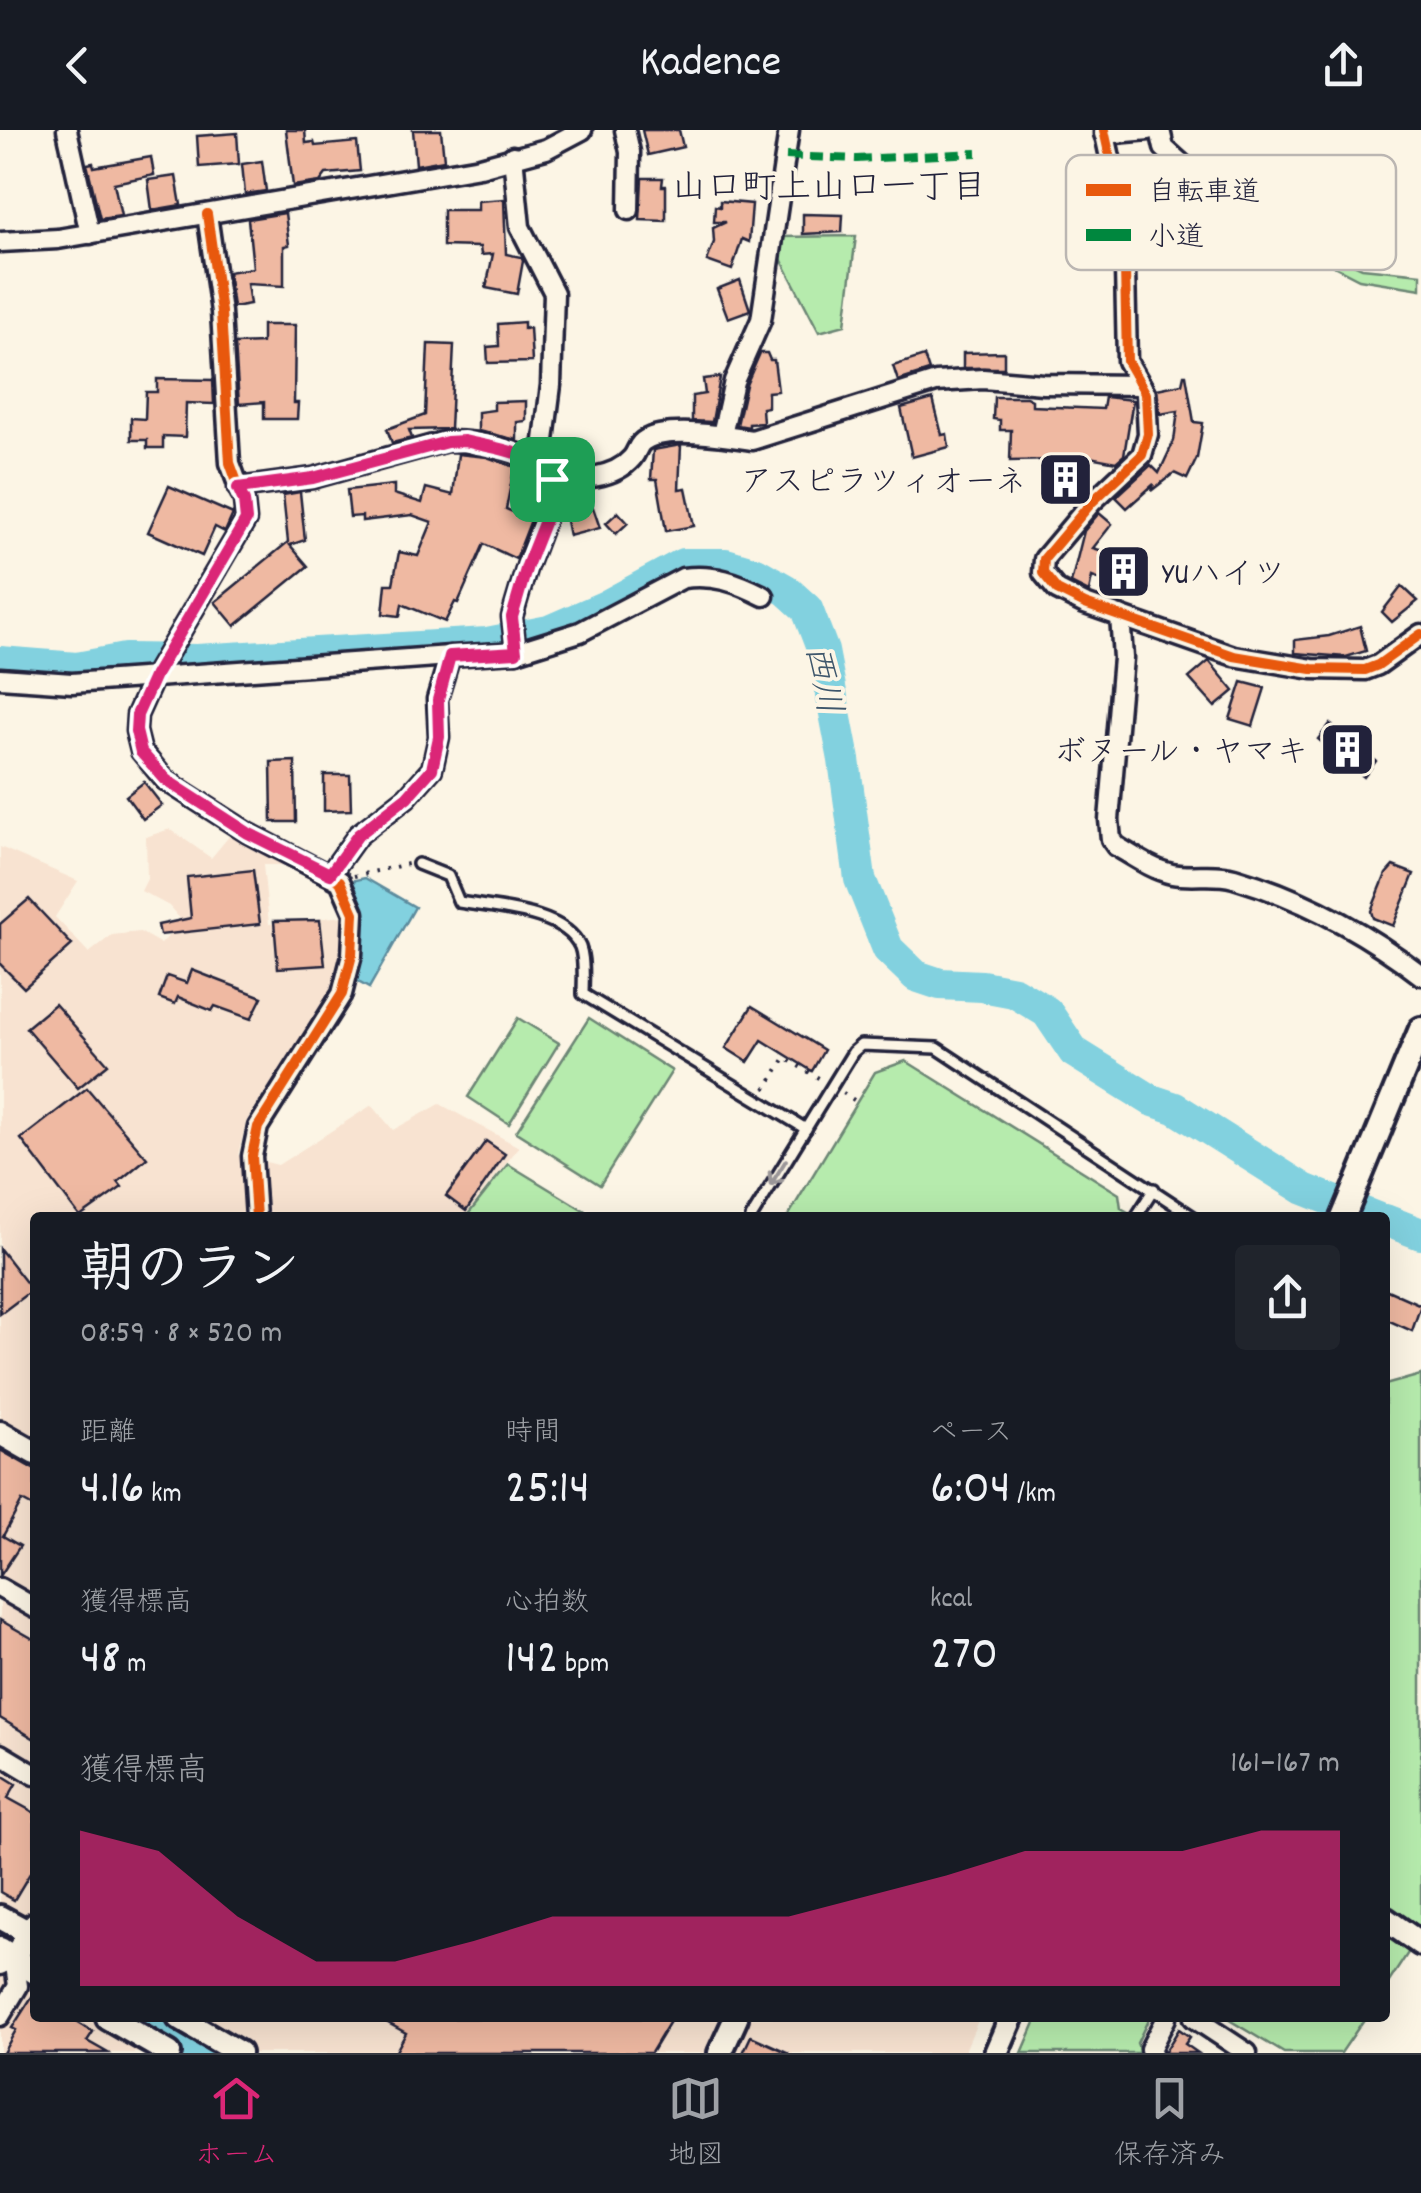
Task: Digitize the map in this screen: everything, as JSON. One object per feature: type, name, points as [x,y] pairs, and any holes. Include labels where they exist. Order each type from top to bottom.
[{"type":"street","points":[[67,130],[90,234]]},
{"type":"street","points":[[0,242],[90,234],[480,167],[546,149],[582,130]]},
{"type":"street","points":[[625,130],[630,152],[629,210]]},
{"type":"street","points":[[722,435],[734,381],[760,320],[789,130]]},
{"type":"street","points":[[1104,132],[1149,130]]},
{"type":"street","points":[[1160,130],[1164,148],[1172,155]]},
{"type":"street","points":[[514,156],[520,227],[554,294],[546,518],[512,617],[516,652]]},
{"type":"street","points":[[207,214],[220,312],[230,463],[244,501],[246,520],[156,672],[137,715],[136,731],[141,752],[166,780],[248,833],[339,876],[354,914],[352,955],[342,994],[258,1126],[252,1156],[256,1212]]},
{"type":"street","points":[[1125,270],[1127,361],[1146,394],[1148,424],[1142,455],[1092,502],[1044,559],[1048,582],[1085,604],[1234,656],[1312,669],[1365,670],[1421,634]]},
{"type":"street","points":[[238,488],[313,478],[447,442],[464,441],[526,456],[546,472],[594,478],[631,460],[640,442],[658,434],[722,435],[752,440],[936,382],[983,378],[1043,384],[1141,384]]},
{"type":"street","points":[[0,678],[72,682],[156,672],[516,652],[580,632],[683,578],[729,578],[764,596]]},
{"type":"street","points":[[1120,616],[1124,635],[1109,820],[1116,846],[1174,874],[1233,877],[1336,919],[1376,940],[1421,975]]},
{"type":"street","points":[[339,876],[358,835],[407,797],[432,769],[439,737],[438,700],[450,656]]},
{"type":"street","points":[[1345,1212],[1421,1029]]},
{"type":"street","points":[[0,1433],[30,1451]]},
{"type":"street","points":[[0,1588],[30,1605]]},
{"type":"street","points":[[0,1754],[30,1772]]},
{"type":"street","points":[[0,1917],[30,1930]]},
{"type":"street","points":[[1390,1922],[1421,1944]]},
{"type":"street","points":[[5,1957],[30,1934]]},
{"type":"street","points":[[5,1957],[30,1970]]},
{"type":"street","points":[[0,2016],[18,1986],[5,1957]]},
{"type":"street","points":[[115,2022],[168,2053]]},
{"type":"street","points":[[186,2022],[239,2053]]},
{"type":"street","points":[[720,2053],[734,2022]]},
{"type":"street","points":[[996,2053],[1009,2022]]},
{"type":"street","points":[[1152,2053],[1150,2048],[1164,2022]]},
{"type":"street","points":[[1200,2022],[1247,2053]]},
{"type":"lane","points":[[418,864],[448,876],[459,902],[548,918],[568,932],[581,948],[583,994],[806,1129]]},
{"type":"lane","points":[[755,1212],[861,1045],[929,1045],[1187,1212]]},
{"type":"lane","points":[[1139,1212],[1154,1189]]},
{"type":"path","points":[[339,876],[396,864]]},
{"type":"path","points":[[757,1101],[784,1058],[857,1102]]},
{"type":"shaded area","points":[[170,829],[211,858],[231,834],[288,865],[263,865],[269,924],[343,916],[345,950],[328,995],[246,1122],[238,1155],[278,1165],[372,1105],[393,1130],[440,1104],[519,1147],[468,1212],[30,1212],[30,2022],[977,2022],[964,2053],[0,2053],[0,847],[78,881],[55,917],[89,953],[112,935],[140,932],[161,944],[182,921],[169,906],[141,891],[147,879],[146,837]]},
{"type":"green space","points":[[856,236],[845,325],[819,332],[777,251],[779,237]]},
{"type":"green space","points":[[1342,270],[1421,274],[1421,289],[1359,279]]},
{"type":"green space","points":[[518,1018],[559,1043],[509,1124],[468,1097]]},
{"type":"green space","points":[[589,1018],[672,1071],[600,1185],[516,1132]]},
{"type":"green space","points":[[906,1061],[1119,1194],[1121,1208],[1128,1212],[791,1212],[875,1072]]},
{"type":"green space","points":[[508,1164],[587,1212],[470,1212]]},
{"type":"green space","points":[[1421,1375],[1421,1933],[1390,1980],[1390,1384]]},
{"type":"green space","points":[[1035,2022],[1147,2022],[1137,2043],[1141,2053],[1022,2053]]},
{"type":"green space","points":[[1233,2022],[1362,2022],[1341,2053],[1284,2053]]},
{"type":"water","points":[[365,878],[415,907],[369,988],[353,979],[362,925],[351,881]]},
{"type":"building","points":[[286,130],[305,130],[306,143],[314,142],[315,146],[357,142],[360,171],[326,174],[320,182],[293,186]]},
{"type":"building","points":[[413,130],[441,130],[444,160],[416,165]]},
{"type":"building","points":[[642,130],[679,130],[683,147],[648,155]]},
{"type":"building","points":[[237,133],[239,164],[199,167],[197,136]]},
{"type":"building","points":[[151,157],[154,175],[114,183],[121,216],[100,219],[87,164],[93,163],[94,167]]},
{"type":"building","points":[[262,161],[266,191],[245,194],[242,164]]},
{"type":"building","points":[[176,176],[181,205],[152,210],[148,180]]},
{"type":"building","points":[[642,178],[663,178],[666,221],[640,220]]},
{"type":"building","points":[[504,199],[506,254],[523,261],[517,294],[486,288],[493,254],[481,255],[480,247],[443,246],[443,210],[478,210],[478,201]]},
{"type":"building","points":[[720,201],[752,204],[749,242],[742,239],[732,270],[707,261],[714,242],[713,228],[726,222],[714,222],[715,206],[720,207]]},
{"type":"building","points":[[285,213],[289,245],[284,246],[284,286],[247,284],[250,304],[233,307],[228,272],[253,268],[248,219]]},
{"type":"building","points":[[803,214],[843,215],[842,232],[803,234]]},
{"type":"building","points":[[740,280],[750,310],[728,318],[717,289]]},
{"type":"building","points":[[524,322],[524,329],[530,328],[532,362],[488,363],[487,347],[499,346],[498,324]]},
{"type":"building","points":[[262,325],[295,325],[297,419],[264,419],[264,402],[239,404],[235,344],[262,343]]},
{"type":"building","points":[[428,344],[454,345],[450,429],[409,430],[412,438],[392,443],[387,429],[425,415]]},
{"type":"building","points":[[1004,352],[1004,368],[963,368],[963,353]]},
{"type":"building","points":[[760,353],[767,353],[774,360],[778,391],[768,392],[768,407],[762,408],[763,423],[737,425],[746,385]]},
{"type":"building","points":[[924,356],[929,371],[898,381],[893,366]]},
{"type":"building","points":[[1184,375],[1194,422],[1203,423],[1197,458],[1187,479],[1174,473],[1151,491],[1154,484],[1127,508],[1116,497],[1151,465],[1159,473],[1174,441],[1178,411],[1160,414],[1157,389],[1182,384]]},
{"type":"building","points":[[720,377],[712,422],[692,421],[692,396],[705,394],[703,379]]},
{"type":"building","points":[[157,379],[213,380],[214,404],[186,403],[185,437],[163,436],[163,448],[147,448],[147,440],[131,440],[131,418],[145,419],[146,392],[157,392]]},
{"type":"building","points":[[994,397],[1026,397],[1032,400],[1032,406],[1103,409],[1105,397],[1133,400],[1124,455],[1116,462],[1079,455],[1078,498],[1053,497],[1055,460],[1010,461],[1011,430],[1000,430],[1000,420],[993,419]]},
{"type":"building","points":[[933,399],[949,447],[912,457],[901,408]]},
{"type":"building","points":[[526,401],[526,421],[517,422],[517,440],[478,431],[478,412],[494,410],[494,402]]},
{"type":"building","points":[[681,445],[679,489],[686,488],[694,526],[666,531],[657,479],[651,479],[653,450]]},
{"type":"building","points":[[458,454],[487,457],[518,468],[517,475],[513,474],[506,509],[531,520],[516,559],[484,544],[458,603],[455,602],[445,622],[402,604],[400,616],[383,614],[386,584],[393,584],[399,552],[418,556],[432,522],[412,515],[362,521],[362,516],[350,517],[347,490],[394,485],[394,494],[422,503],[426,488],[453,495]]},
{"type":"building","points":[[169,486],[233,514],[225,532],[215,527],[202,556],[148,532]]},
{"type":"building","points":[[587,490],[600,528],[569,536],[561,495]]},
{"type":"building","points":[[300,492],[305,540],[290,545],[308,566],[235,626],[215,602],[288,542],[283,495]]},
{"type":"building","points":[[618,512],[628,523],[616,534],[606,523]]},
{"type":"building","points":[[1099,513],[1112,524],[1093,548],[1146,564],[1136,593],[1092,577],[1089,592],[1071,583],[1084,531]]},
{"type":"building","points":[[1402,586],[1418,601],[1392,622],[1382,612]]},
{"type":"building","points":[[1360,626],[1366,651],[1346,657],[1295,653],[1295,640],[1329,636]]},
{"type":"building","points":[[1209,661],[1234,691],[1215,707],[1189,678]]},
{"type":"building","points":[[1242,682],[1265,688],[1253,726],[1230,719]]},
{"type":"building","name":"ボヌール・ヤマキ","points":[[1330,724],[1376,761],[1364,777],[1318,739]]},
{"type":"building","points":[[295,761],[296,822],[272,822],[271,762]]},
{"type":"building","points":[[324,775],[350,775],[351,810],[324,811]]},
{"type":"building","points":[[144,782],[162,805],[143,819],[126,796]]},
{"type":"building","points":[[1393,866],[1414,874],[1393,926],[1373,918],[1371,911]]},
{"type":"building","points":[[253,870],[260,924],[160,935],[158,925],[191,918],[187,877]]},
{"type":"building","points":[[29,899],[72,945],[24,988],[0,964],[0,924]]},
{"type":"building","points":[[320,920],[325,965],[278,968],[274,921]]},
{"type":"building","points":[[192,970],[262,997],[251,1019],[215,1006],[212,1011],[178,997],[175,1004],[159,998],[167,976],[187,983]]},
{"type":"building","points":[[55,1004],[108,1064],[78,1088],[26,1028]]},
{"type":"building","points":[[752,1006],[824,1050],[812,1071],[762,1040],[748,1062],[726,1048]]},
{"type":"building","points":[[87,1088],[147,1158],[118,1182],[122,1187],[87,1212],[76,1212],[21,1139]]},
{"type":"building","points":[[486,1141],[505,1154],[466,1211],[446,1196]]},
{"type":"building","points":[[0,1249],[30,1292],[0,1314]]},
{"type":"building","points":[[1390,1291],[1421,1305],[1412,1331],[1390,1321]]},
{"type":"building","points":[[0,1450],[30,1467],[30,1505],[22,1501],[3,1536],[20,1546],[0,1576]]},
{"type":"building","points":[[0,1620],[30,1637],[30,1736],[0,1718]]},
{"type":"building","points":[[0,1774],[16,1784],[8,1798],[30,1810],[30,1873],[14,1900],[0,1892]]},
{"type":"building","points":[[30,2000],[30,2022],[77,2022],[93,2032],[87,2041],[108,2053],[3,2053],[16,2030],[12,2028]]},
{"type":"building","points":[[386,2022],[670,2022],[651,2053],[395,2053],[406,2033]]},
{"type":"building","points":[[1179,2029],[1190,2037],[1185,2044],[1198,2053],[1164,2053]]},
{"type":"building","points":[[751,2036],[789,2053],[743,2053]]},
{"type":"waterway","name":"西川","points":[[0,662],[77,668],[125,659],[197,660],[487,643],[549,631],[604,607],[683,564],[726,564],[756,573],[786,590],[807,609],[823,651],[844,760],[860,879],[888,949],[916,976],[940,984],[1014,992],[1047,1012],[1074,1052],[1151,1100],[1175,1108],[1304,1189],[1362,1212]]},
{"type":"waterway","name":"西川","points":[[1390,1222],[1421,1234]]},
{"type":"waterway","points":[[153,2022],[206,2053]]},
{"type":"marked path","points":[[786,156],[857,159],[977,153]]},
{"type":"cycle path","points":[[1104,130],[1109,155]]},
{"type":"cycle path","points":[[207,214],[221,312],[230,463],[244,501],[246,520],[155,675],[137,715],[136,731],[141,751],[165,780],[248,833],[340,881],[354,913],[352,955],[342,994],[258,1127],[252,1156],[256,1212]]},
{"type":"cycle path","points":[[1125,270],[1127,361],[1146,394],[1148,434],[1142,455],[1092,502],[1044,559],[1043,573],[1057,590],[1085,604],[1234,656],[1312,669],[1365,670],[1421,634]]},
{"type":"place","name":"アスピラツィオーネ","points":[[1066,480]]},
{"type":"place","name":"YUハイツ","points":[[1123,572]]},
{"type":"place","name":"ボヌール・ヤマキ","points":[[1347,750]]},
{"type":"district","name":"山口町上山口一丁目","points":[[829,185]]},
{"type":"route","points":[[464,441],[526,456],[541,464],[552,479],[546,518],[512,617],[516,652],[450,656],[438,700],[439,737],[432,769],[407,797],[358,835],[330,874],[248,833],[166,780],[141,752],[137,715],[155,675],[246,520],[238,488],[313,478],[447,442],[464,441]]}]
